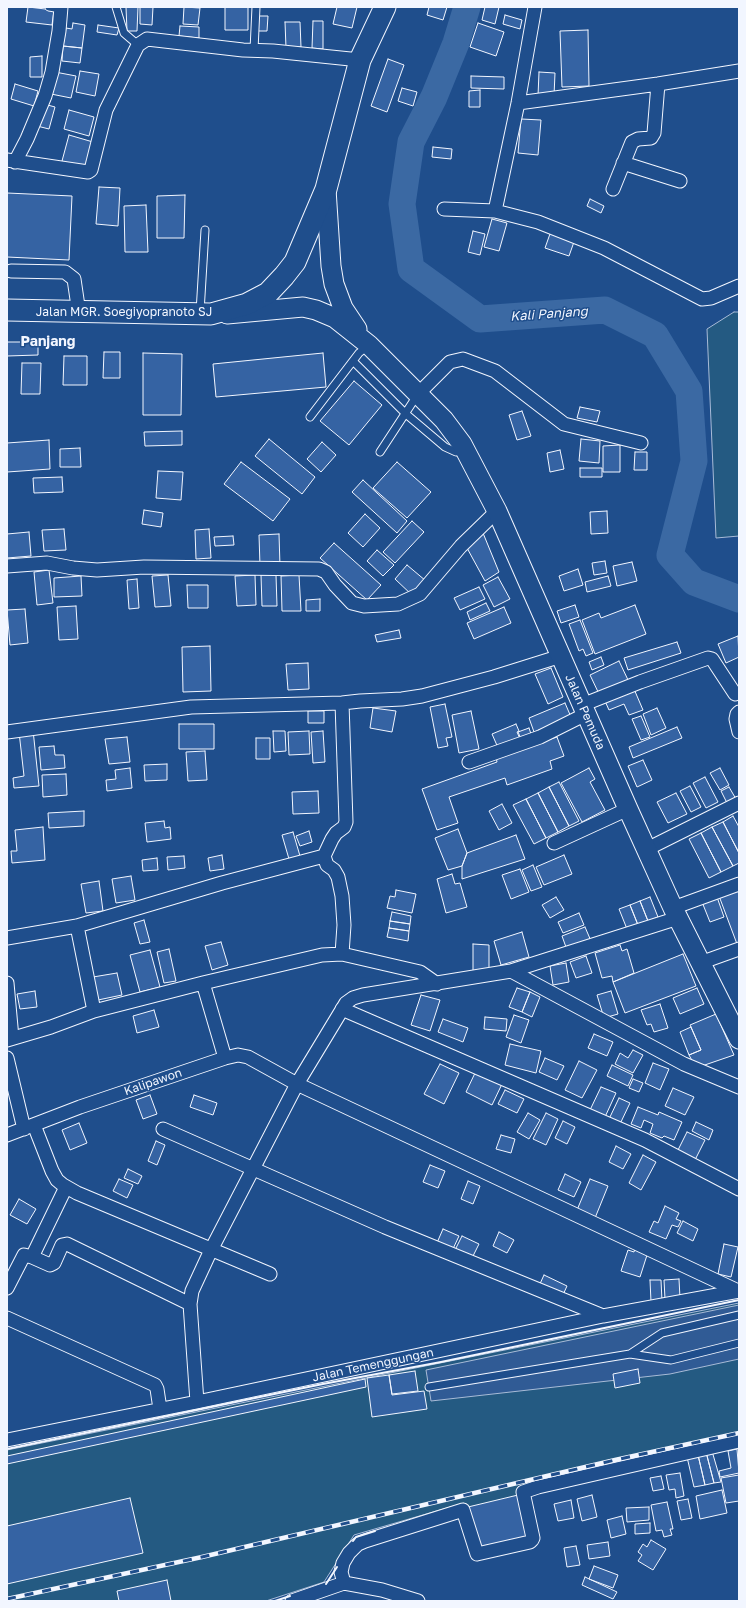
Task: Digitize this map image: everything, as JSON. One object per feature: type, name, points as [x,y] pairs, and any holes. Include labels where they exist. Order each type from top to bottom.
[{"type":"main road","name":"Jalan MGR. Soegiyopranoto SJ","points":[[7,310],[79,313],[206,314],[247,304],[268,293],[284,276],[294,262],[326,189],[360,60],[385,7]]},
{"type":"main road","points":[[326,189],[331,266],[334,284],[343,308],[368,344]]},
{"type":"main road","points":[[206,314],[242,314],[303,308],[316,310],[335,318],[368,344]]},
{"type":"main road","name":"Jalan Pemuda","points":[[368,344],[444,420],[462,444],[497,511],[628,809],[676,913],[739,1039]]},
{"type":"street","points":[[495,212],[518,103],[535,7]]},
{"type":"street","points":[[57,8],[52,72],[45,96],[30,134],[11,161],[88,172],[92,170],[106,110],[138,45],[147,39],[360,60]]},
{"type":"street","points":[[518,103],[658,84],[739,71]]},
{"type":"street","points":[[613,189],[632,142],[638,139],[650,138],[654,133],[658,84]]},
{"type":"street","points":[[624,163],[680,180]]},
{"type":"street","points":[[444,210],[495,212],[538,222],[604,248],[702,299],[711,298],[739,286]]},
{"type":"street","points":[[11,271],[66,272],[74,279],[79,313]]},
{"type":"street","points":[[418,394],[450,362],[463,359],[495,371],[564,424],[641,443]]},
{"type":"street","points":[[7,566],[47,563],[73,568],[97,570],[144,567],[319,569],[326,572],[335,585],[352,603],[364,606],[398,604],[420,594],[461,546],[497,511]]},
{"type":"street","points":[[7,732],[191,707],[342,703],[402,699],[422,696],[494,677],[561,656]]},
{"type":"street","points":[[469,762],[540,737],[584,710],[640,682],[708,658],[712,659],[738,696]]},
{"type":"street","points":[[342,703],[346,822],[344,827],[336,833],[332,839],[324,856],[327,865],[334,870],[338,877],[342,896],[344,925],[342,954]]},
{"type":"street","points":[[739,712],[736,719],[739,732]]},
{"type":"street","points":[[647,849],[739,804]]},
{"type":"street","points":[[554,843],[628,809]]},
{"type":"street","points":[[7,938],[77,926],[222,883],[324,856]]},
{"type":"street","points":[[197,1402],[190,1304],[192,1291],[211,1250],[297,1084],[346,1003],[353,998],[363,995],[512,971],[676,913],[739,884]]},
{"type":"street","points":[[77,926],[94,1011]]},
{"type":"street","points":[[700,963],[739,949]]},
{"type":"street","points":[[7,983],[10,1039],[94,1011],[203,982],[322,955],[342,954],[420,972],[437,984]]},
{"type":"street","points":[[512,971],[684,1064],[739,1087]]},
{"type":"street","points":[[203,982],[224,1058]]},
{"type":"street","points":[[342,1009],[645,1140],[739,1189]]},
{"type":"street","name":"Kalipawon","points":[[7,1135],[224,1058],[238,1055],[248,1057],[297,1084],[739,1291]]},
{"type":"street","points":[[7,1058],[29,1127],[57,1180],[66,1187],[270,1274]]},
{"type":"street","points":[[163,1129],[385,1227],[603,1316]]},
{"type":"street","points":[[32,1257],[66,1187]]},
{"type":"street","points":[[7,1288],[24,1255],[50,1265],[54,1264],[62,1245],[67,1244],[190,1304]]},
{"type":"street","name":"Jalan Temenggungan","points":[[7,1440],[197,1402],[603,1316],[739,1291]]},
{"type":"street","points":[[7,1318],[155,1385],[160,1409]]},
{"type":"street","points":[[344,1583],[342,1572],[343,1563],[349,1553],[358,1544],[364,1541],[463,1510],[477,1554],[530,1542],[532,1538],[523,1492],[538,1487],[739,1441]]},
{"type":"street","points":[[292,1601],[344,1583],[382,1590],[418,1601]]},
{"type":"lane","points":[[116,7],[124,33],[138,45]]},
{"type":"lane","points":[[254,50],[256,7]]},
{"type":"lane","points":[[205,230],[206,314]]},
{"type":"lane","points":[[310,417],[359,353],[368,344]]},
{"type":"lane","points":[[353,361],[406,414],[445,448],[456,452],[462,444]]},
{"type":"lane","points":[[380,452],[418,394]]},
{"type":"lane","points":[[630,1354],[662,1333],[739,1316]]},
{"type":"lane","points":[[429,1387],[630,1354],[671,1360],[739,1343]]},
{"type":"shaded area","points":[[734,312],[739,312],[739,536],[716,538],[707,329]]},
{"type":"shaded area","points":[[739,1303],[739,1436],[518,1487],[530,1538],[478,1551],[464,1503],[354,1535],[324,1582],[266,1601],[7,1601],[7,1450]]},
{"type":"shaded area","points":[[739,1305],[739,1359],[670,1374],[431,1401],[426,1370]]},
{"type":"building","points":[[28,7],[54,10],[52,25],[26,22]]},
{"type":"building","points":[[126,7],[138,7],[137,31],[127,31]]},
{"type":"building","points":[[140,7],[153,7],[152,25],[140,24]]},
{"type":"building","points":[[184,7],[200,8],[198,25],[183,24]]},
{"type":"building","points":[[225,7],[248,7],[248,30],[225,30]]},
{"type":"building","points":[[337,7],[357,7],[352,28],[333,24]]},
{"type":"building","points":[[429,7],[447,7],[443,20],[427,15]]},
{"type":"building","points":[[485,7],[499,7],[495,24],[482,20]]},
{"type":"building","points":[[505,15],[522,20],[520,29],[503,24]]},
{"type":"building","points":[[257,16],[268,16],[267,31],[257,31]]},
{"type":"building","points":[[313,21],[323,21],[323,49],[312,48]]},
{"type":"building","points":[[285,22],[300,22],[301,47],[286,48]]},
{"type":"building","points":[[73,23],[85,25],[82,48],[63,46],[66,28],[72,29]]},
{"type":"building","points":[[478,23],[504,32],[496,56],[470,47]]},
{"type":"building","points":[[98,25],[119,28],[117,35],[97,32]]},
{"type":"building","points":[[180,26],[199,27],[199,38],[179,36]]},
{"type":"building","points":[[588,30],[589,86],[562,87],[560,31]]},
{"type":"building","points":[[63,46],[82,48],[80,63],[62,61]]},
{"type":"building","points":[[42,56],[42,77],[30,77],[30,57]]},
{"type":"building","points":[[388,59],[404,65],[387,112],[371,106]]},
{"type":"building","points":[[80,71],[99,74],[95,96],[76,92]]},
{"type":"building","points":[[55,72],[76,76],[71,98],[51,94]]},
{"type":"building","points":[[539,72],[555,73],[554,96],[538,96]]},
{"type":"building","points":[[471,76],[504,77],[504,89],[471,88]]},
{"type":"building","points":[[15,84],[38,91],[34,106],[11,99]]},
{"type":"building","points":[[402,88],[417,92],[413,106],[398,101]]},
{"type":"building","points":[[480,90],[480,107],[469,107],[469,91]]},
{"type":"building","points":[[44,104],[55,107],[49,129],[37,126]]},
{"type":"building","points":[[69,110],[94,117],[89,136],[64,129]]},
{"type":"building","points":[[521,119],[541,120],[538,155],[518,153]]},
{"type":"building","points":[[69,135],[93,142],[85,168],[62,161]]},
{"type":"building","points":[[433,147],[452,149],[451,159],[432,157]]},
{"type":"building","points":[[99,187],[120,188],[118,226],[96,224]]},
{"type":"building","points":[[7,193],[72,196],[69,260],[7,257]]},
{"type":"building","points":[[185,195],[184,238],[157,238],[157,196]]},
{"type":"building","points":[[590,199],[604,206],[601,213],[587,206]]},
{"type":"building","points":[[146,205],[148,252],[125,252],[124,206]]},
{"type":"building","points":[[492,219],[507,223],[499,251],[484,247]]},
{"type":"building","points":[[473,231],[485,234],[480,255],[468,252]]},
{"type":"building","points":[[551,231],[575,239],[569,256],[545,248]]},
{"type":"building","points":[[7,342],[38,342],[38,355],[7,356]]},
{"type":"building","points":[[104,352],[120,352],[120,378],[103,378]]},
{"type":"building","points":[[143,353],[182,354],[181,415],[143,415]]},
{"type":"building","points":[[323,353],[326,387],[216,397],[213,364]]},
{"type":"building","points":[[64,356],[87,356],[87,385],[63,385]]},
{"type":"building","points":[[22,363],[41,363],[40,394],[21,394]]},
{"type":"building","points":[[354,381],[382,405],[349,445],[320,421]]},
{"type":"building","points":[[580,407],[600,411],[597,422],[577,418]]},
{"type":"building","points":[[522,411],[531,436],[517,440],[509,415]]},
{"type":"building","points":[[182,431],[182,445],[145,446],[144,432]]},
{"type":"building","points":[[269,439],[315,477],[302,494],[255,456]]},
{"type":"building","points":[[581,439],[600,441],[599,463],[579,461]]},
{"type":"building","points":[[49,440],[50,469],[7,472],[7,443]]},
{"type":"building","points":[[322,442],[336,455],[321,472],[307,459]]},
{"type":"building","points":[[620,445],[620,472],[603,472],[603,446]]},
{"type":"building","points":[[80,448],[81,467],[60,467],[60,449]]},
{"type":"building","points":[[560,450],[564,469],[550,472],[547,453]]},
{"type":"building","points":[[635,452],[647,452],[647,470],[634,470]]},
{"type":"building","points":[[241,462],[290,499],[273,521],[224,484]]},
{"type":"building","points":[[397,462],[431,492],[407,518],[373,488]]},
{"type":"building","points":[[580,468],[602,468],[602,477],[580,477]]},
{"type":"building","points":[[158,471],[183,472],[181,500],[156,498]]},
{"type":"building","points":[[62,477],[63,492],[34,493],[33,478]]},
{"type":"building","points":[[363,480],[407,521],[397,533],[352,492]]},
{"type":"building","points":[[144,510],[163,513],[161,527],[142,524]]},
{"type":"building","points":[[607,511],[608,533],[591,534],[590,512]]},
{"type":"building","points":[[365,514],[380,528],[363,547],[348,533]]},
{"type":"building","points":[[412,521],[424,532],[395,563],[383,552]]},
{"type":"building","points":[[64,529],[66,550],[44,551],[42,530]]},
{"type":"building","points":[[209,529],[211,558],[196,559],[195,530]]},
{"type":"building","points":[[29,532],[31,556],[7,558],[7,534]]},
{"type":"building","points":[[483,533],[499,572],[485,581],[467,548]]},
{"type":"building","points":[[279,534],[280,566],[260,566],[259,535]]},
{"type":"building","points":[[233,536],[234,545],[215,546],[214,537]]},
{"type":"building","points":[[334,543],[381,585],[367,600],[320,558]]},
{"type":"building","points":[[377,550],[394,565],[383,576],[367,561]]},
{"type":"building","points":[[605,561],[607,573],[594,575],[592,563]]},
{"type":"building","points":[[632,562],[637,581],[617,586],[613,566]]},
{"type":"building","points":[[407,565],[426,581],[413,596],[395,579]]},
{"type":"building","points":[[578,569],[583,585],[564,591],[559,576]]},
{"type":"building","points":[[49,570],[53,603],[37,605],[34,572]]},
{"type":"building","points":[[168,575],[171,606],[155,607],[152,576]]},
{"type":"building","points":[[255,575],[256,605],[237,606],[235,576]]},
{"type":"building","points":[[261,575],[276,575],[277,606],[262,606]]},
{"type":"building","points":[[299,575],[301,611],[282,611],[281,576]]},
{"type":"building","points":[[81,576],[82,596],[54,597],[54,578]]},
{"type":"building","points":[[608,576],[611,586],[587,592],[585,582]]},
{"type":"building","points":[[498,577],[510,599],[494,607],[483,585]]},
{"type":"building","points":[[137,579],[139,608],[129,609],[127,580]]},
{"type":"building","points":[[187,585],[208,585],[208,608],[188,608]]},
{"type":"building","points":[[479,587],[485,599],[460,610],[454,598]]},
{"type":"building","points":[[320,599],[320,611],[306,611],[306,600]]},
{"type":"building","points":[[486,603],[490,611],[470,620],[467,612]]},
{"type":"building","points":[[575,605],[579,617],[561,623],[557,611]]},
{"type":"building","points":[[635,605],[646,634],[595,654],[582,620],[599,613],[601,618]]},
{"type":"building","points":[[76,606],[78,639],[59,640],[57,607]]},
{"type":"building","points":[[504,607],[511,623],[474,639],[467,623]]},
{"type":"building","points":[[25,609],[28,643],[10,645],[7,610]]},
{"type":"building","points":[[580,620],[593,653],[586,656],[583,649],[579,651],[569,624]]},
{"type":"building","points":[[399,630],[401,638],[377,642],[375,635]]},
{"type":"building","points":[[738,636],[739,657],[726,663],[718,644]]},
{"type":"building","points":[[677,642],[681,653],[628,670],[624,658]]},
{"type":"building","points":[[210,646],[211,691],[183,692],[182,647]]},
{"type":"building","points":[[601,657],[604,665],[592,670],[589,662]]},
{"type":"building","points":[[619,661],[629,682],[600,696],[590,675]]},
{"type":"building","points":[[308,663],[309,689],[288,690],[286,664]]},
{"type":"building","points":[[551,668],[563,697],[548,704],[535,674]]},
{"type":"building","points":[[634,689],[643,710],[629,715],[624,704],[609,710],[605,701]]},
{"type":"building","points":[[565,703],[571,717],[534,732],[529,718]]},
{"type":"building","points":[[445,704],[452,737],[446,738],[448,746],[438,748],[430,707]]},
{"type":"building","points":[[373,708],[396,711],[392,732],[370,728]]},
{"type":"building","points":[[657,708],[666,728],[651,735],[643,714]]},
{"type":"building","points":[[308,711],[324,711],[324,723],[308,723]]},
{"type":"building","points":[[471,711],[479,749],[459,753],[452,715]]},
{"type":"building","points":[[641,716],[650,737],[641,740],[632,719]]},
{"type":"building","points":[[179,724],[214,724],[214,749],[179,749]]},
{"type":"building","points":[[516,724],[519,731],[517,732],[521,741],[499,750],[492,734]]},
{"type":"building","points":[[677,727],[682,738],[633,758],[629,747]]},
{"type":"building","points":[[529,728],[532,737],[522,741],[518,732]]},
{"type":"building","points":[[33,730],[39,786],[14,788],[13,778],[24,776],[19,732]]},
{"type":"building","points":[[273,731],[285,731],[286,751],[274,752]]},
{"type":"building","points":[[309,731],[310,754],[289,755],[288,732]]},
{"type":"building","points":[[323,731],[325,762],[313,763],[311,732]]},
{"type":"building","points":[[127,737],[130,762],[109,764],[105,739]]},
{"type":"building","points":[[557,737],[564,756],[550,761],[552,769],[507,785],[505,778],[449,797],[458,823],[437,830],[422,789],[497,762],[496,757]]},
{"type":"building","points":[[256,738],[270,738],[270,759],[256,759]]},
{"type":"building","points":[[54,746],[55,755],[64,755],[65,768],[41,770],[39,747]]},
{"type":"building","points":[[205,751],[207,780],[188,781],[186,752]]},
{"type":"building","points":[[643,760],[652,780],[637,787],[628,766]]},
{"type":"building","points":[[167,764],[167,780],[145,781],[144,765]]},
{"type":"building","points":[[130,768],[132,788],[107,791],[106,780],[116,779],[115,770]]},
{"type":"building","points":[[589,768],[595,779],[590,782],[605,810],[582,822],[561,783]]},
{"type":"building","points":[[720,768],[729,785],[720,790],[710,773]]},
{"type":"building","points":[[66,774],[67,795],[43,797],[42,775]]},
{"type":"building","points":[[705,777],[718,802],[706,808],[693,783]]},
{"type":"building","points":[[559,782],[579,821],[569,826],[549,787]]},
{"type":"building","points":[[690,786],[701,807],[691,812],[680,791]]},
{"type":"building","points":[[549,787],[569,826],[558,832],[538,793]]},
{"type":"building","points":[[729,787],[736,799],[727,803],[721,791]]},
{"type":"building","points":[[318,791],[319,813],[293,814],[292,792]]},
{"type":"building","points":[[538,793],[558,832],[546,838],[526,799]]},
{"type":"building","points":[[676,793],[687,814],[668,823],[657,802]]},
{"type":"building","points":[[526,799],[546,838],[534,844],[513,805]]},
{"type":"building","points":[[502,804],[512,823],[499,830],[489,811]]},
{"type":"building","points":[[84,811],[84,826],[49,828],[48,813]]},
{"type":"building","points":[[733,816],[739,827],[739,853],[723,822]]},
{"type":"building","points":[[164,821],[165,828],[170,827],[171,839],[147,842],[145,823]]},
{"type":"building","points":[[723,822],[739,853],[739,863],[733,866],[712,827]]},
{"type":"building","points":[[43,827],[45,860],[12,863],[11,851],[17,851],[15,830]]},
{"type":"building","points":[[712,827],[733,866],[721,872],[701,833]]},
{"type":"building","points":[[458,829],[467,853],[462,866],[448,870],[435,838]]},
{"type":"building","points":[[309,831],[312,842],[300,846],[296,836]]},
{"type":"building","points":[[293,832],[300,856],[289,859],[282,835]]},
{"type":"building","points":[[701,833],[721,872],[709,878],[689,839]]},
{"type":"building","points":[[516,835],[525,859],[462,879],[462,866],[467,853]]},
{"type":"building","points":[[222,855],[224,869],[210,871],[208,858]]},
{"type":"building","points":[[564,855],[572,874],[544,885],[536,867]]},
{"type":"building","points":[[184,856],[185,868],[168,870],[167,857]]},
{"type":"building","points":[[157,858],[158,870],[143,871],[142,860]]},
{"type":"building","points":[[533,865],[542,887],[531,891],[522,870]]},
{"type":"building","points":[[520,869],[529,892],[511,899],[502,875]]},
{"type":"building","points":[[452,874],[455,884],[460,883],[467,907],[446,913],[437,879]]},
{"type":"building","points":[[131,876],[135,900],[116,903],[112,879]]},
{"type":"building","points":[[99,881],[103,911],[86,913],[81,884]]},
{"type":"building","points":[[737,889],[739,894],[739,944],[737,944],[719,896]]},
{"type":"building","points":[[396,890],[416,894],[412,913],[387,908],[390,896],[395,897]]},
{"type":"building","points":[[556,897],[564,910],[550,918],[542,905]]},
{"type":"building","points":[[650,897],[658,917],[648,921],[640,901]]},
{"type":"building","points":[[717,897],[724,917],[710,922],[702,902]]},
{"type":"building","points":[[640,901],[648,921],[638,925],[630,905]]},
{"type":"building","points":[[630,905],[638,925],[627,929],[619,909]]},
{"type":"building","points":[[392,912],[411,916],[410,924],[390,921]]},
{"type":"building","points":[[579,913],[584,925],[563,933],[558,922]]},
{"type":"building","points":[[144,920],[150,942],[140,944],[134,923]]},
{"type":"building","points":[[390,921],[410,924],[409,931],[389,928]]},
{"type":"building","points":[[585,927],[591,941],[567,950],[562,936]]},
{"type":"building","points":[[389,928],[409,931],[408,941],[387,937]]},
{"type":"building","points":[[522,932],[529,957],[501,965],[494,941]]},
{"type":"building","points":[[221,942],[228,965],[212,970],[205,946]]},
{"type":"building","points":[[473,944],[489,945],[489,975],[473,975]]},
{"type":"building","points":[[620,945],[622,951],[627,949],[634,973],[613,982],[612,976],[602,978],[595,953]]},
{"type":"building","points":[[169,949],[176,981],[164,983],[157,952]]},
{"type":"building","points":[[150,950],[160,987],[140,992],[130,955]]},
{"type":"building","points":[[683,954],[696,986],[625,1013],[613,982]]},
{"type":"building","points":[[586,956],[592,973],[576,978],[570,962]]},
{"type":"building","points":[[566,963],[569,982],[553,985],[550,966]]},
{"type":"building","points":[[117,973],[122,995],[98,1000],[93,977]]},
{"type":"building","points":[[517,988],[530,992],[522,1012],[509,1007]]},
{"type":"building","points":[[697,988],[704,1004],[680,1014],[673,998]]},
{"type":"building","points":[[35,991],[37,1007],[20,1009],[17,994]]},
{"type":"building","points":[[611,991],[618,1014],[604,1018],[597,995]]},
{"type":"building","points":[[530,992],[540,997],[532,1017],[522,1012]]},
{"type":"building","points":[[421,995],[440,1000],[430,1031],[411,1025]]},
{"type":"building","points":[[660,1004],[668,1028],[654,1032],[651,1024],[647,1025],[641,1010]]},
{"type":"building","points":[[154,1010],[159,1027],[137,1033],[133,1016]]},
{"type":"building","points":[[716,1014],[734,1055],[696,1068],[689,1055],[701,1050],[690,1025]]},
{"type":"building","points":[[514,1015],[529,1020],[521,1043],[506,1037]]},
{"type":"building","points":[[485,1017],[507,1019],[506,1031],[484,1029]]},
{"type":"building","points":[[443,1019],[468,1028],[463,1042],[438,1032]]},
{"type":"building","points":[[691,1027],[701,1050],[689,1055],[680,1032]]},
{"type":"building","points":[[594,1034],[613,1042],[607,1056],[588,1048]]},
{"type":"building","points":[[510,1044],[541,1051],[536,1073],[505,1065]]},
{"type":"building","points":[[633,1050],[643,1055],[633,1073],[615,1064],[620,1053],[628,1058]]},
{"type":"building","points":[[545,1058],[564,1066],[557,1080],[539,1072]]},
{"type":"building","points":[[579,1061],[597,1070],[582,1098],[565,1090]]},
{"type":"building","points":[[653,1063],[669,1069],[660,1090],[645,1083]]},
{"type":"building","points":[[440,1064],[459,1073],[444,1104],[424,1094]]},
{"type":"building","points":[[612,1065],[633,1075],[628,1086],[607,1076]]},
{"type":"building","points":[[476,1071],[502,1084],[492,1105],[466,1092]]},
{"type":"building","points":[[633,1079],[643,1083],[639,1092],[629,1088]]},
{"type":"building","points":[[601,1087],[616,1093],[605,1117],[590,1110]]},
{"type":"building","points":[[673,1088],[694,1097],[685,1115],[665,1106]]},
{"type":"building","points":[[505,1090],[524,1099],[517,1113],[498,1104]]},
{"type":"building","points":[[150,1095],[157,1114],[143,1119],[136,1100]]},
{"type":"building","points":[[194,1095],[217,1103],[213,1115],[190,1107]]},
{"type":"building","points":[[619,1098],[630,1103],[620,1124],[609,1119]]},
{"type":"building","points":[[638,1107],[658,1115],[659,1112],[682,1122],[674,1140],[664,1136],[662,1138],[650,1133],[653,1124],[644,1120],[641,1128],[631,1124]]},
{"type":"building","points":[[528,1113],[540,1120],[529,1139],[517,1132]]},
{"type":"building","points":[[546,1113],[558,1119],[546,1145],[533,1139]]},
{"type":"building","points":[[563,1121],[575,1127],[567,1144],[555,1138]]},
{"type":"building","points":[[696,1122],[713,1130],[709,1140],[692,1131]]},
{"type":"building","points":[[79,1123],[87,1143],[70,1150],[62,1130]]},
{"type":"building","points":[[687,1132],[705,1140],[695,1160],[677,1152]]},
{"type":"building","points":[[501,1135],[515,1139],[511,1153],[496,1149]]},
{"type":"building","points":[[156,1141],[165,1145],[157,1165],[148,1161]]},
{"type":"building","points":[[616,1146],[631,1154],[623,1169],[609,1162]]},
{"type":"building","points":[[643,1155],[656,1162],[641,1190],[629,1183]]},
{"type":"building","points":[[430,1165],[445,1171],[438,1188],[423,1182]]},
{"type":"building","points":[[128,1169],[142,1176],[138,1184],[124,1178]]},
{"type":"building","points":[[565,1174],[581,1182],[574,1197],[558,1190]]},
{"type":"building","points":[[119,1179],[133,1185],[127,1198],[113,1191]]},
{"type":"building","points":[[590,1179],[608,1186],[595,1218],[577,1210]]},
{"type":"building","points":[[468,1181],[480,1186],[473,1204],[461,1199]]},
{"type":"building","points":[[19,1199],[36,1209],[27,1224],[10,1215]]},
{"type":"building","points":[[665,1206],[679,1213],[676,1219],[681,1221],[678,1227],[672,1225],[666,1239],[649,1232],[654,1221],[658,1223]]},
{"type":"building","points":[[683,1221],[698,1229],[693,1241],[677,1233]]},
{"type":"building","points":[[443,1229],[459,1236],[452,1251],[436,1245]]},
{"type":"building","points":[[499,1232],[514,1240],[507,1253],[493,1246]]},
{"type":"building","points":[[462,1236],[479,1244],[471,1260],[454,1252]]},
{"type":"building","points":[[724,1244],[738,1247],[731,1277],[718,1274]]},
{"type":"building","points":[[635,1248],[648,1252],[640,1277],[621,1271],[628,1250],[634,1252]]},
{"type":"building","points":[[544,1275],[567,1286],[562,1297],[539,1286]]},
{"type":"building","points":[[679,1279],[680,1298],[665,1299],[664,1280]]},
{"type":"building","points":[[650,1280],[661,1280],[662,1301],[651,1302]]},
{"type":"building","points":[[638,1369],[640,1383],[615,1388],[613,1374]]},
{"type":"building","points":[[415,1371],[418,1391],[392,1394],[389,1375]]},
{"type":"building","points":[[389,1375],[392,1395],[424,1391],[427,1409],[372,1417],[367,1378]]},
{"type":"building","points":[[365,1379],[366,1387],[7,1464],[7,1456]]},
{"type":"building","points":[[737,1449],[739,1473],[720,1477],[719,1471],[731,1468],[728,1451]]},
{"type":"building","points":[[712,1451],[721,1482],[714,1483],[706,1452]]},
{"type":"building","points":[[706,1452],[714,1483],[705,1485],[698,1455]]},
{"type":"building","points":[[698,1455],[705,1485],[694,1487],[687,1457]]},
{"type":"building","points":[[680,1473],[684,1496],[676,1498],[675,1489],[669,1490],[666,1475]]},
{"type":"building","points":[[739,1475],[739,1501],[726,1503],[721,1478]]},
{"type":"building","points":[[661,1476],[664,1489],[653,1491],[650,1478]]},
{"type":"building","points":[[722,1490],[727,1513],[700,1519],[696,1496]]},
{"type":"building","points":[[518,1495],[529,1537],[479,1549],[468,1507]]},
{"type":"building","points":[[592,1495],[597,1517],[582,1521],[577,1499]]},
{"type":"building","points":[[130,1498],[143,1553],[7,1584],[7,1526]]},
{"type":"building","points":[[688,1499],[692,1518],[681,1520],[677,1501]]},
{"type":"building","points":[[571,1500],[574,1518],[558,1521],[554,1504]]},
{"type":"building","points":[[667,1502],[673,1529],[670,1529],[672,1535],[664,1537],[662,1530],[656,1531],[651,1505]]},
{"type":"building","points":[[649,1507],[649,1520],[627,1522],[626,1508]]},
{"type":"building","points":[[622,1516],[626,1534],[611,1538],[607,1520]]},
{"type":"building","points":[[650,1523],[650,1533],[635,1534],[635,1524]]},
{"type":"building","points":[[651,1540],[666,1549],[653,1570],[638,1561],[642,1555],[638,1552],[643,1544],[647,1547]]},
{"type":"building","points":[[608,1542],[610,1556],[589,1559],[587,1545]]},
{"type":"building","points":[[576,1546],[580,1565],[567,1567],[564,1548]]},
{"type":"building","points":[[594,1566],[618,1575],[613,1588],[589,1579]]},
{"type":"building","points":[[585,1577],[617,1592],[613,1599],[582,1585]]},
{"type":"building","points":[[167,1580],[171,1601],[119,1601],[117,1591]]},
{"type":"waterway","name":"Kali Panjang","points":[[467,7],[456,43],[434,97],[411,142],[402,204],[411,269],[480,319],[605,310],[655,335],[689,391],[694,461],[670,555],[694,582],[739,599]]},
{"type":"railway","points":[[7,1599],[202,1557],[615,1460],[739,1433]]},
{"type":"wall","points":[[7,1449],[323,1384],[441,1362],[739,1300]]},
{"type":"wall","points":[[353,1541],[356,1537],[375,1531]]},
{"type":"wall","points":[[326,1584],[337,1567]]},
{"type":"wall","points":[[275,1601],[290,1596]]},
{"type":"district","name":"Panjang","points":[[48,342]]}]
